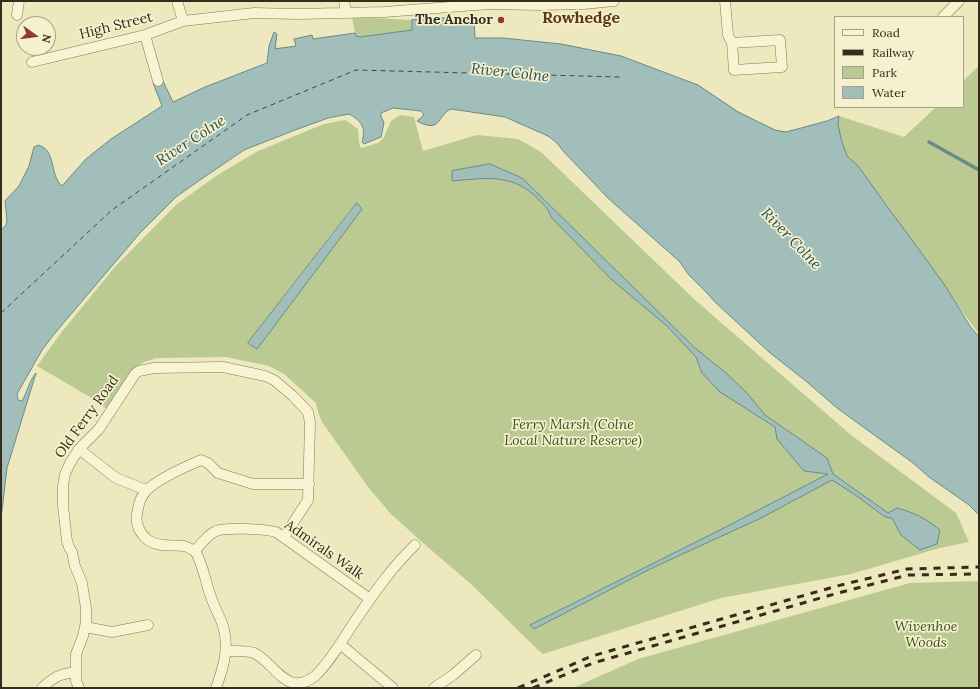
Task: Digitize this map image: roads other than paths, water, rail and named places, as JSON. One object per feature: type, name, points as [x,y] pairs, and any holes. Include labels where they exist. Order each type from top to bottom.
[{"type":"street","points":[[17,15],[20,1]]},
{"type":"street","points":[[177,1],[183,21]]},
{"type":"street","points":[[344,1],[346,12]]},
{"type":"street","name":"High Street","points":[[32,62],[146,35],[183,21],[254,13],[298,14],[428,9],[489,2],[541,5],[614,1]]},
{"type":"street","points":[[725,1],[728,36],[732,43],[734,70],[782,67],[780,40],[732,43]]},
{"type":"street","points":[[944,16],[959,1]]},
{"type":"street","points":[[146,35],[158,81]]},
{"type":"street","name":"Old Ferry Road","points":[[79,688],[76,681],[76,654],[84,636],[86,599],[72,552],[67,541],[62,506],[65,474],[79,449],[99,429],[135,374],[139,371],[154,368],[223,367],[265,376],[274,380],[308,412],[310,423],[308,500],[284,537]]},
{"type":"street","points":[[79,449],[116,478],[146,490]]},
{"type":"street","points":[[216,688],[223,668],[226,651],[225,636],[222,622],[211,599],[199,558],[195,551],[186,546],[158,544],[149,541],[142,534],[136,522],[136,515],[142,497],[146,490],[184,467],[201,460],[208,463],[218,473],[253,484],[309,484]]},
{"type":"street","name":"Admirals Walk","points":[[195,551],[206,538],[216,531],[266,530],[276,532],[303,553],[370,599]]},
{"type":"street","points":[[226,651],[252,652],[260,656],[275,668],[284,679],[295,683],[304,682],[314,677],[340,644],[370,599],[400,559],[415,544]]},
{"type":"street","points":[[85,627],[112,632],[148,625]]},
{"type":"street","points":[[340,644],[393,688]]},
{"type":"street","points":[[434,688],[453,675],[476,655]]},
{"type":"street","points":[[42,688],[60,674],[76,672]]},
{"type":"water","name":"River Colne","points":[[465,18],[468,21],[474,20],[475,38],[503,38],[561,44],[621,56],[698,85],[738,112],[775,130],[786,132],[827,121],[839,116],[838,124],[841,139],[847,156],[858,166],[869,181],[944,284],[970,326],[979,337],[979,515],[969,505],[837,408],[769,352],[715,302],[688,274],[680,262],[609,199],[557,143],[548,136],[505,117],[451,109],[446,112],[435,125],[431,126],[417,121],[424,115],[421,111],[393,108],[381,113],[384,123],[381,137],[364,144],[362,142],[362,125],[357,119],[349,114],[328,118],[244,150],[176,197],[140,233],[42,350],[17,394],[18,400],[22,401],[31,380],[36,373],[7,468],[1,519],[1,230],[6,225],[7,220],[5,201],[19,186],[29,166],[34,147],[38,145],[48,152],[51,157],[55,176],[62,186],[86,159],[111,139],[162,106],[153,83],[162,79],[173,102],[205,87],[267,63],[269,46],[274,32],[277,34],[275,49],[296,46],[294,39],[312,35],[313,39],[355,33],[356,36],[360,37],[412,30],[412,20]]},
{"type":"water","points":[[490,164],[522,178],[695,348],[726,373],[747,393],[765,415],[827,458],[833,474],[888,513],[897,508],[920,516],[929,522],[940,530],[937,544],[920,550],[901,535],[892,518],[885,517],[832,480],[761,518],[652,568],[534,629],[530,625],[828,474],[804,471],[777,439],[775,427],[720,392],[702,373],[696,357],[667,326],[611,279],[551,217],[546,207],[529,191],[520,185],[499,179],[452,181],[452,171]]},
{"type":"water","points":[[357,203],[362,209],[257,349],[248,343]]},
{"type":"waterway","points":[[929,142],[979,170]]},
{"type":"railway","points":[[518,688],[592,656],[837,586],[907,569],[979,567]]},
{"type":"railway","points":[[533,688],[593,663],[838,593],[908,575],[979,574]]},
{"type":"place","name":"The Anchor","points":[[501,20]]},
{"type":"district","name":"Rowhedge","points":[[581,18]]},
{"type":"park label","name":"Ferry Marsh (Colne Local Nature Reserve)","points":[[573,434]]},
{"type":"park label","name":"Wivenhoe Woods","points":[[926,636]]}]
